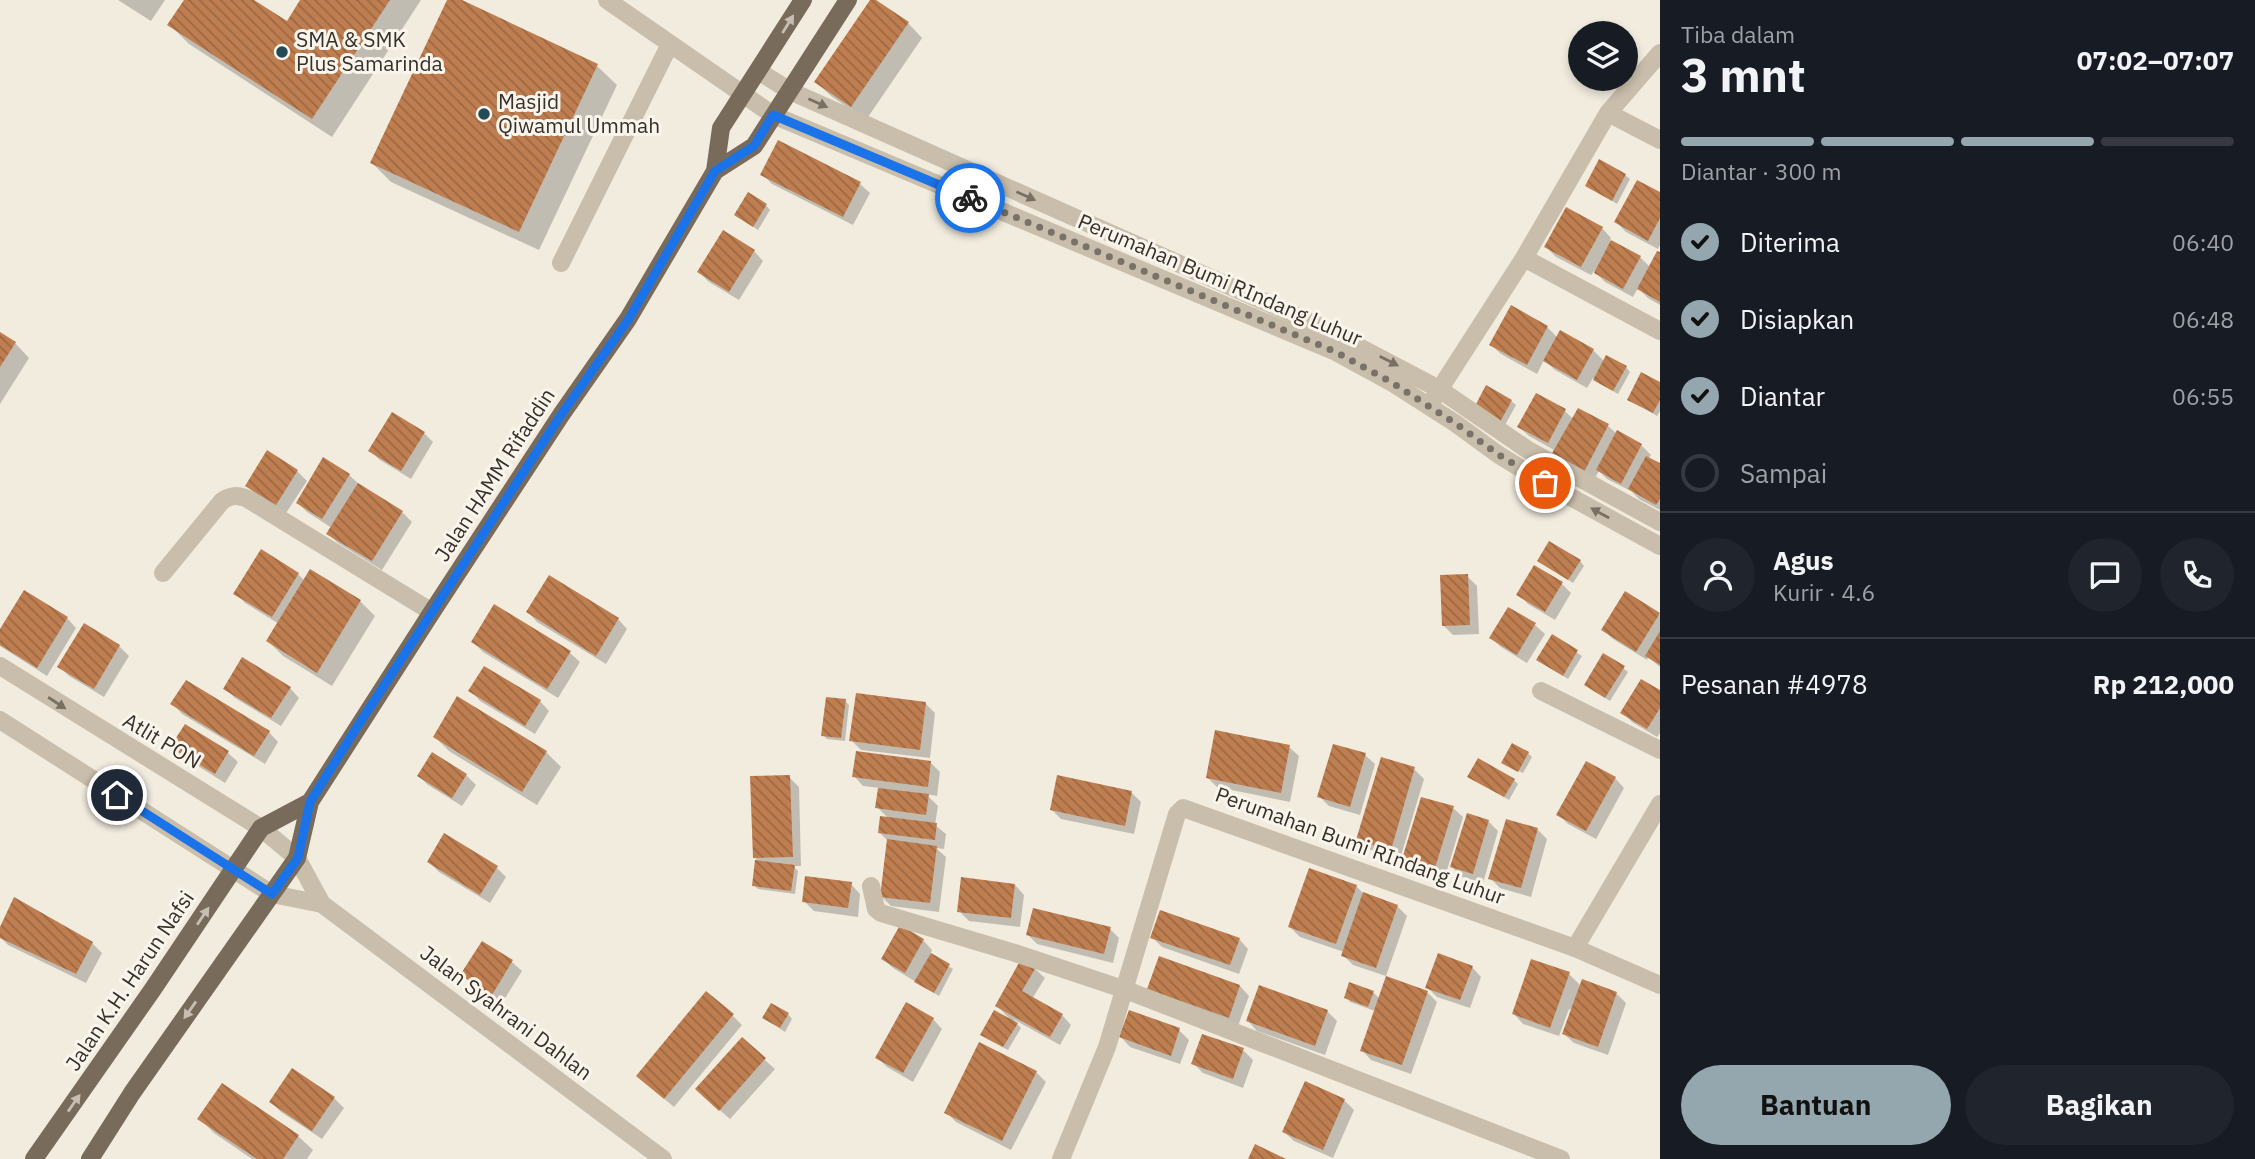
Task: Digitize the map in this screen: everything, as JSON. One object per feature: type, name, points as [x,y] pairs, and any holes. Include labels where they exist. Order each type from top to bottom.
[{"type":"main road","name":"Jalan HAMM Rifaddin","points":[[298,858],[310,802],[561,415],[628,320],[715,171],[722,128],[803,0]]},
{"type":"main road","name":"Jalan HAMM Rifaddin","points":[[715,171],[754,146],[848,0]]},
{"type":"main road","name":"Jalan HAMM Rifaddin","points":[[261,828],[310,802]]},
{"type":"main road","name":"Jalan K.H. Harun Nafsi","points":[[34,1159],[261,828]]},
{"type":"main road","points":[[90,1159],[132,1093],[298,858]]},
{"type":"street","name":"Perumahan Bumi RIndang Luhur","points":[[607,0],[773,115],[1336,352],[1391,382],[1533,476],[1660,546]]},
{"type":"street","points":[[561,263],[670,44]]},
{"type":"street","points":[[1429,407],[1524,258],[1608,113],[1660,53]]},
{"type":"street","points":[[758,71],[790,91],[1317,325],[1439,389],[1528,450],[1660,522]]},
{"type":"street","points":[[1608,113],[1660,140]]},
{"type":"street","points":[[1524,258],[1660,331]]},
{"type":"street","points":[[163,572],[222,501],[229,496],[238,495],[432,612]]},
{"type":"street","name":"Atlit PON","points":[[0,666],[261,828],[298,858]]},
{"type":"street","points":[[1541,691],[1660,750]]},
{"type":"street","points":[[0,720],[272,894]]},
{"type":"street","points":[[1575,948],[1660,804]]},
{"type":"street","name":"Perumahan Bumi RIndang Luhur","points":[[1126,990],[1177,814],[1183,808],[1575,948],[1660,985]]},
{"type":"street","name":"Jalan Syahrani Dahlan","points":[[298,858],[322,904]]},
{"type":"street","points":[[871,886],[876,909],[881,913],[1126,990],[1561,1159]]},
{"type":"street","name":"Jalan Syahrani Dahlan","points":[[272,894],[322,904],[663,1159]]},
{"type":"street","points":[[1061,1159],[1105,1053],[1126,990]]},
{"type":"building","name":"SMA & SMK Plus Samarinda","points":[[184,0],[254,0],[287,21],[300,0],[390,0],[312,119],[167,25]]},
{"type":"building","name":"Masjid Qiwamul Ummah","points":[[447,0],[462,0],[598,64],[519,232],[370,163]]},
{"type":"building","points":[[870,0],[876,0],[909,22],[851,107],[814,82]]},
{"type":"building","points":[[778,140],[861,182],[843,217],[760,175]]},
{"type":"building","points":[[1599,159],[1626,174],[1612,201],[1585,186]]},
{"type":"building","points":[[1637,180],[1660,192],[1660,218],[1648,241],[1614,222]]},
{"type":"building","points":[[748,192],[767,204],[753,227],[734,215]]},
{"type":"building","points":[[1566,207],[1603,227],[1581,267],[1544,247]]},
{"type":"building","points":[[723,230],[755,250],[729,292],[697,272]]},
{"type":"building","points":[[1611,240],[1641,256],[1623,289],[1594,273]]},
{"type":"building","points":[[1657,251],[1660,252],[1660,302],[1637,289]]},
{"type":"building","points":[[1511,305],[1548,326],[1527,365],[1489,345]]},
{"type":"building","points":[[1560,330],[1594,349],[1577,380],[1543,361]]},
{"type":"building","points":[[0,332],[16,342],[0,367]]},
{"type":"building","points":[[1606,355],[1627,366],[1613,391],[1593,380]]},
{"type":"building","points":[[1641,372],[1660,382],[1660,400],[1653,413],[1627,400]]},
{"type":"building","points":[[1486,385],[1512,400],[1500,422],[1474,408]]},
{"type":"building","points":[[1536,393],[1566,409],[1548,443],[1517,427]]},
{"type":"building","points":[[1578,408],[1609,424],[1584,472],[1551,455]]},
{"type":"building","points":[[392,412],[425,432],[401,471],[368,451]]},
{"type":"building","points":[[1617,430],[1642,444],[1621,484],[1596,470]]},
{"type":"building","points":[[267,450],[298,470],[276,505],[245,486]]},
{"type":"building","points":[[1646,456],[1660,463],[1660,499],[1656,505],[1628,489]]},
{"type":"building","points":[[323,457],[350,474],[322,519],[296,503]]},
{"type":"building","points":[[358,483],[403,511],[372,561],[326,534]]},
{"type":"building","points":[[1549,541],[1581,560],[1568,580],[1537,561]]},
{"type":"building","points":[[261,549],[299,573],[272,617],[233,594]]},
{"type":"building","points":[[1534,565],[1563,582],[1545,612],[1516,595]]},
{"type":"building","points":[[310,569],[361,600],[317,673],[266,641]]},
{"type":"building","points":[[1468,574],[1470,625],[1442,626],[1440,575]]},
{"type":"building","points":[[549,575],[619,618],[596,656],[526,612]]},
{"type":"building","points":[[24,590],[68,617],[37,668],[0,645],[0,629]]},
{"type":"building","points":[[1625,591],[1660,613],[1636,652],[1601,630]]},
{"type":"building","points":[[494,604],[571,651],[547,689],[471,642]]},
{"type":"building","points":[[1508,607],[1536,623],[1517,655],[1489,638]]},
{"type":"building","points":[[84,623],[120,645],[94,689],[57,667]]},
{"type":"building","points":[[1660,631],[1660,665],[1645,656]]},
{"type":"building","points":[[1552,634],[1578,650],[1563,676],[1536,660]]},
{"type":"building","points":[[1603,653],[1625,666],[1605,698],[1584,685]]},
{"type":"building","points":[[242,657],[291,687],[271,718],[223,689]]},
{"type":"building","points":[[484,666],[541,700],[525,726],[468,691]]},
{"type":"building","points":[[1641,679],[1660,690],[1660,708],[1647,729],[1620,713]]},
{"type":"building","points":[[186,680],[270,731],[254,756],[170,704]]},
{"type":"building","points":[[856,693],[926,702],[920,750],[849,741]]},
{"type":"building","points":[[457,696],[547,751],[522,792],[433,737]]},
{"type":"building","points":[[826,697],[846,699],[841,738],[821,736]]},
{"type":"building","points":[[185,724],[229,751],[215,774],[170,747]]},
{"type":"building","points":[[1215,730],[1290,745],[1281,793],[1206,778]]},
{"type":"building","points":[[1512,743],[1529,752],[1518,772],[1501,763]]},
{"type":"building","points":[[1333,744],[1366,753],[1350,807],[1317,797]]},
{"type":"building","points":[[856,751],[931,761],[928,787],[852,777]]},
{"type":"building","points":[[432,752],[467,774],[452,798],[417,776]]},
{"type":"building","points":[[1381,757],[1415,767],[1391,850],[1356,840]]},
{"type":"building","points":[[1478,758],[1515,779],[1504,797],[1467,777]]},
{"type":"building","points":[[1586,761],[1616,777],[1586,831],[1556,815]]},
{"type":"building","points":[[790,775],[793,857],[753,858],[750,776]]},
{"type":"building","points":[[1057,775],[1132,791],[1125,826],[1050,810]]},
{"type":"building","points":[[878,788],[929,794],[926,815],[875,808]]},
{"type":"building","points":[[1421,797],[1454,806],[1435,868],[1402,859]]},
{"type":"building","points":[[1467,813],[1489,820],[1473,874],[1450,867]]},
{"type":"building","points":[[880,816],[937,823],[935,840],[878,833]]},
{"type":"building","points":[[1506,819],[1538,828],[1521,888],[1488,879]]},
{"type":"building","points":[[444,833],[498,866],[480,895],[427,862]]},
{"type":"building","points":[[887,839],[937,846],[930,903],[880,897]]},
{"type":"building","points":[[755,860],[795,865],[791,891],[752,886]]},
{"type":"building","points":[[1309,868],[1357,885],[1336,944],[1288,927]]},
{"type":"building","points":[[805,876],[852,882],[848,908],[802,902]]},
{"type":"building","points":[[961,877],[1015,884],[1011,918],[957,912]]},
{"type":"building","points":[[1363,892],[1398,905],[1376,968],[1341,956]]},
{"type":"building","points":[[14,897],[93,942],[76,974],[0,938],[0,927]]},
{"type":"building","points":[[1033,908],[1111,927],[1104,954],[1026,935]]},
{"type":"building","points":[[1160,910],[1240,938],[1230,965],[1150,938]]},
{"type":"building","points":[[900,925],[924,939],[905,973],[881,959]]},
{"type":"building","points":[[482,941],[513,960],[492,995],[460,975]]},
{"type":"building","points":[[931,953],[950,964],[934,993],[914,982]]},
{"type":"building","points":[[1438,953],[1473,966],[1460,1000],[1425,988]]},
{"type":"building","points":[[1159,956],[1240,985],[1229,1018],[1147,989]]},
{"type":"building","points":[[1021,959],[1036,967],[1022,991],[1063,1014],[1050,1037],[995,1006]]},
{"type":"building","points":[[1531,959],[1570,972],[1550,1028],[1512,1014]]},
{"type":"building","points":[[1386,976],[1428,991],[1402,1065],[1360,1051]]},
{"type":"building","points":[[1582,979],[1617,992],[1598,1047],[1562,1034]]},
{"type":"building","points":[[1349,982],[1374,991],[1368,1007],[1344,998]]},
{"type":"building","points":[[1259,985],[1328,1010],[1315,1046],[1246,1021]]},
{"type":"building","points":[[706,991],[734,1014],[664,1099],[636,1076]]},
{"type":"building","points":[[906,1002],[934,1018],[903,1073],[875,1058]]},
{"type":"building","points":[[771,1003],[789,1013],[780,1028],[762,1018]]},
{"type":"building","points":[[994,1010],[1018,1023],[1003,1047],[980,1035]]},
{"type":"building","points":[[1129,1010],[1180,1028],[1171,1056],[1119,1037]]},
{"type":"building","points":[[1202,1034],[1244,1048],[1233,1079],[1191,1064]]},
{"type":"building","points":[[742,1037],[766,1058],[719,1111],[695,1089]]},
{"type":"building","points":[[979,1042],[1037,1071],[1002,1141],[944,1113]]},
{"type":"building","points":[[292,1068],[335,1097],[312,1131],[269,1102]]},
{"type":"building","points":[[1305,1081],[1345,1099],[1323,1150],[1282,1132]]},
{"type":"building","points":[[222,1083],[299,1135],[283,1159],[257,1159],[197,1119]]},
{"type":"building","points":[[1255,1144],[1286,1159],[1248,1159]]},
{"type":"way so far","points":[[970,198],[1336,352],[1391,382],[1545,483]]},
{"type":"place","name":"SMA & SMK Plus Samarinda","points":[[282,52]]},
{"type":"place","name":"Masjid Qiwamul Ummah","points":[[484,114]]},
{"type":"route","points":[[117,795],[272,894],[298,858],[310,802],[357,727],[561,415],[628,320],[715,171],[754,146],[773,115],[970,198]]}]
